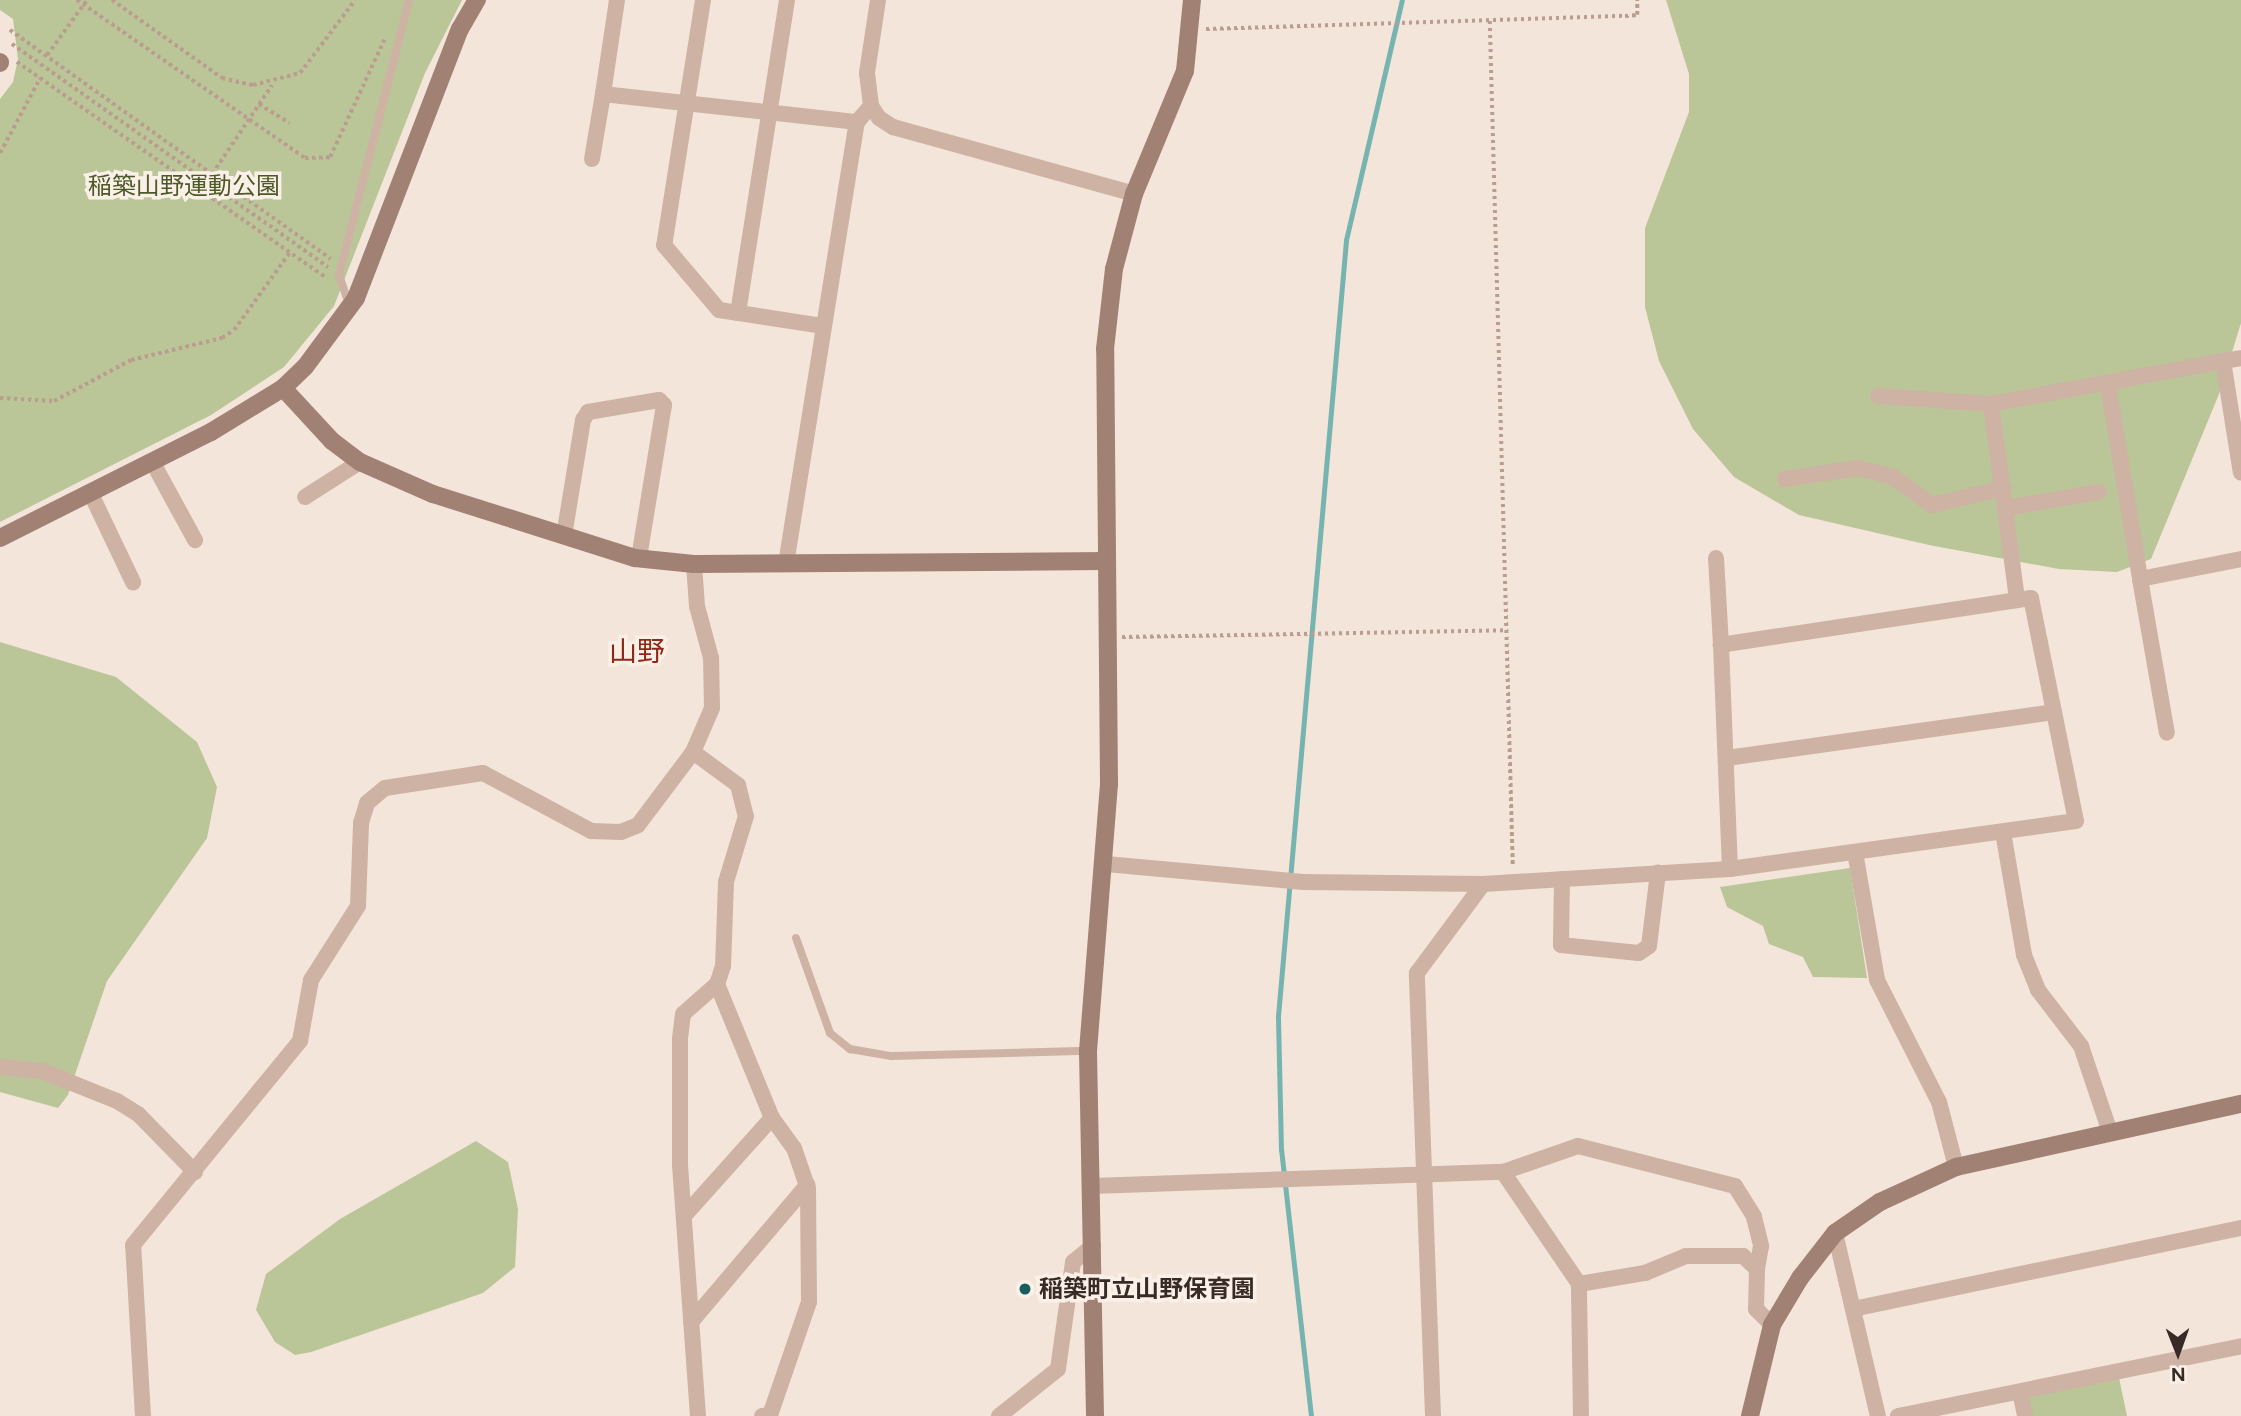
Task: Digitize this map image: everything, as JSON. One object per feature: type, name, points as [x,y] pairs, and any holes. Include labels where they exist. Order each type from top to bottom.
[{"type":"street","points":[[2,536],[153,463],[283,388],[328,341],[350,307],[460,29],[477,0]]},
{"type":"street","points":[[592,159],[617,0]]},
{"type":"street","points":[[703,0],[664,245],[719,310],[824,326]]},
{"type":"street","points":[[738,313],[787,0]]},
{"type":"street","points":[[878,0],[867,73],[871,106],[893,127],[1134,194]]},
{"type":"street","points":[[1095,1416],[1088,1051],[1106,864],[1110,638],[1105,349],[1114,270],[1134,194],[1185,71],[1193,29],[1192,0]]},
{"type":"street","points":[[603,94],[857,122]]},
{"type":"street","points":[[786,564],[857,122],[871,106]]},
{"type":"street","points":[[1878,396],[1991,404],[2108,385],[2241,358]]},
{"type":"street","points":[[2222,361],[2241,473]]},
{"type":"street","points":[[2108,385],[2166,733]]},
{"type":"street","points":[[283,388],[332,441],[360,462],[433,494],[639,558],[694,564],[1107,561]]},
{"type":"street","points":[[564,536],[583,419],[588,412],[659,400],[664,405],[639,558]]},
{"type":"street","points":[[1991,404],[2017,599]]},
{"type":"street","points":[[304,497],[360,462]]},
{"type":"street","points":[[153,463],[195,540]]},
{"type":"street","points":[[1785,479],[1858,468],[1893,477],[1933,505],[2004,488]]},
{"type":"street","points":[[2006,508],[2099,492]]},
{"type":"street","points":[[91,494],[134,582]]},
{"type":"street","points":[[1716,558],[1730,869]]},
{"type":"street","points":[[2140,579],[2241,559]]},
{"type":"street","points":[[143,1416],[134,1245],[300,1041],[311,981],[361,895],[363,813],[385,788],[483,773],[591,831],[621,832],[653,811],[693,752],[707,726],[713,679],[697,606],[694,564]]},
{"type":"street","points":[[1106,864],[1303,882],[1483,884],[1730,869],[2076,821],[2031,598],[1721,645]]},
{"type":"street","points":[[1727,758],[2054,712]]},
{"type":"street","points":[[693,752],[738,785],[745,798],[746,816],[726,882],[717,984],[772,1118],[794,1148],[807,1185],[809,1301],[771,1415],[762,1416]]},
{"type":"street","points":[[2003,832],[2024,955],[2038,990],[2081,1046],[2109,1129]]},
{"type":"street","points":[[1855,852],[1877,980],[1939,1102],[1956,1167]]},
{"type":"street","points":[[1562,879],[1561,945],[1639,953],[1649,946],[1658,873]]},
{"type":"street","points":[[1433,1416],[1421,1176],[1417,973],[1483,884]]},
{"type":"street","points":[[698,1416],[684,1216],[683,1014],[717,984]]},
{"type":"street","points":[[0,1067],[42,1071],[117,1101],[139,1115],[195,1172]]},
{"type":"street","points":[[1750,1416],[1772,1325],[1835,1233],[1880,1202],[1956,1167],[2109,1129],[2241,1104]]},
{"type":"street","points":[[684,1216],[772,1118]]},
{"type":"street","points":[[1092,1186],[1503,1172],[1578,1146],[1735,1186],[1755,1217],[1761,1246],[1757,1269],[1756,1308],[1772,1325]]},
{"type":"street","points":[[1503,1172],[1579,1284],[1581,1416]]},
{"type":"street","points":[[691,1322],[807,1185]]},
{"type":"street","points":[[1853,1309],[2241,1228]]},
{"type":"street","points":[[1835,1233],[1878,1416]]},
{"type":"street","points":[[999,1416],[1059,1369],[1073,1262],[1093,1246]]},
{"type":"street","points":[[1579,1284],[1646,1273],[1686,1256],[1743,1256],[1757,1269]]},
{"type":"street","points":[[1898,1416],[2241,1346]]},
{"type":"street","points":[[2020,1392],[2025,1416]]},
{"type":"lane","points":[[350,307],[340,287],[341,271],[401,25],[410,0]]},
{"type":"lane","points":[[796,938],[830,1032],[850,1049],[891,1056],[1088,1051]]},
{"type":"path","points":[[77,0],[85,2],[294,154],[330,157],[385,37],[401,25]]},
{"type":"path","points":[[111,0],[222,78],[273,84]]},
{"type":"path","points":[[212,174],[273,84],[313,60],[355,0]]},
{"type":"path","points":[[1193,29],[1490,22],[1637,15],[1637,0]]},
{"type":"path","points":[[47,56],[85,2]]},
{"type":"path","points":[[1490,22],[1514,882]]},
{"type":"path","points":[[10,30],[212,174],[341,271]]},
{"type":"path","points":[[12,44],[341,271]]},
{"type":"path","points":[[5,62],[40,78],[340,287]]},
{"type":"path","points":[[0,153],[40,78]]},
{"type":"path","points":[[259,104],[289,123]]},
{"type":"path","points":[[0,398],[54,401],[131,360],[222,338],[234,330],[290,252]]},
{"type":"path","points":[[1110,638],[1507,629]]},
{"type":"green space","name":"稲築山野運動公園","points":[[0,0],[462,0],[425,73],[334,306],[284,367],[211,415],[0,522],[0,99],[13,82],[18,59],[13,19],[0,10]]},
{"type":"green space","points":[[1666,0],[2241,0],[2241,323],[2219,394],[2151,559],[2117,572],[2059,569],[1929,545],[1799,515],[1734,477],[1693,429],[1659,361],[1645,307],[1645,228],[1689,112],[1689,74]]},
{"type":"green space","points":[[0,642],[116,677],[197,742],[217,787],[207,838],[107,981],[68,1095],[58,1108],[0,1092]]},
{"type":"green space","points":[[1850,868],[1867,978],[1813,977],[1803,957],[1769,944],[1763,926],[1727,907],[1720,887]]},
{"type":"green space","points":[[476,1141],[508,1162],[518,1209],[515,1267],[483,1293],[311,1352],[295,1355],[275,1342],[256,1310],[266,1274],[340,1219]]},
{"type":"green space","points":[[2119,1378],[2127,1416],[2031,1416],[2026,1396]]},
{"type":"waterway","points":[[1311,1416],[1281,1150],[1278,1016],[1346,240],[1402,0]]},
{"type":"place","name":"稲築町立山野保育園","points":[[1025,1289]]},
{"type":"district","name":"山野","points":[[637,651]]}]
